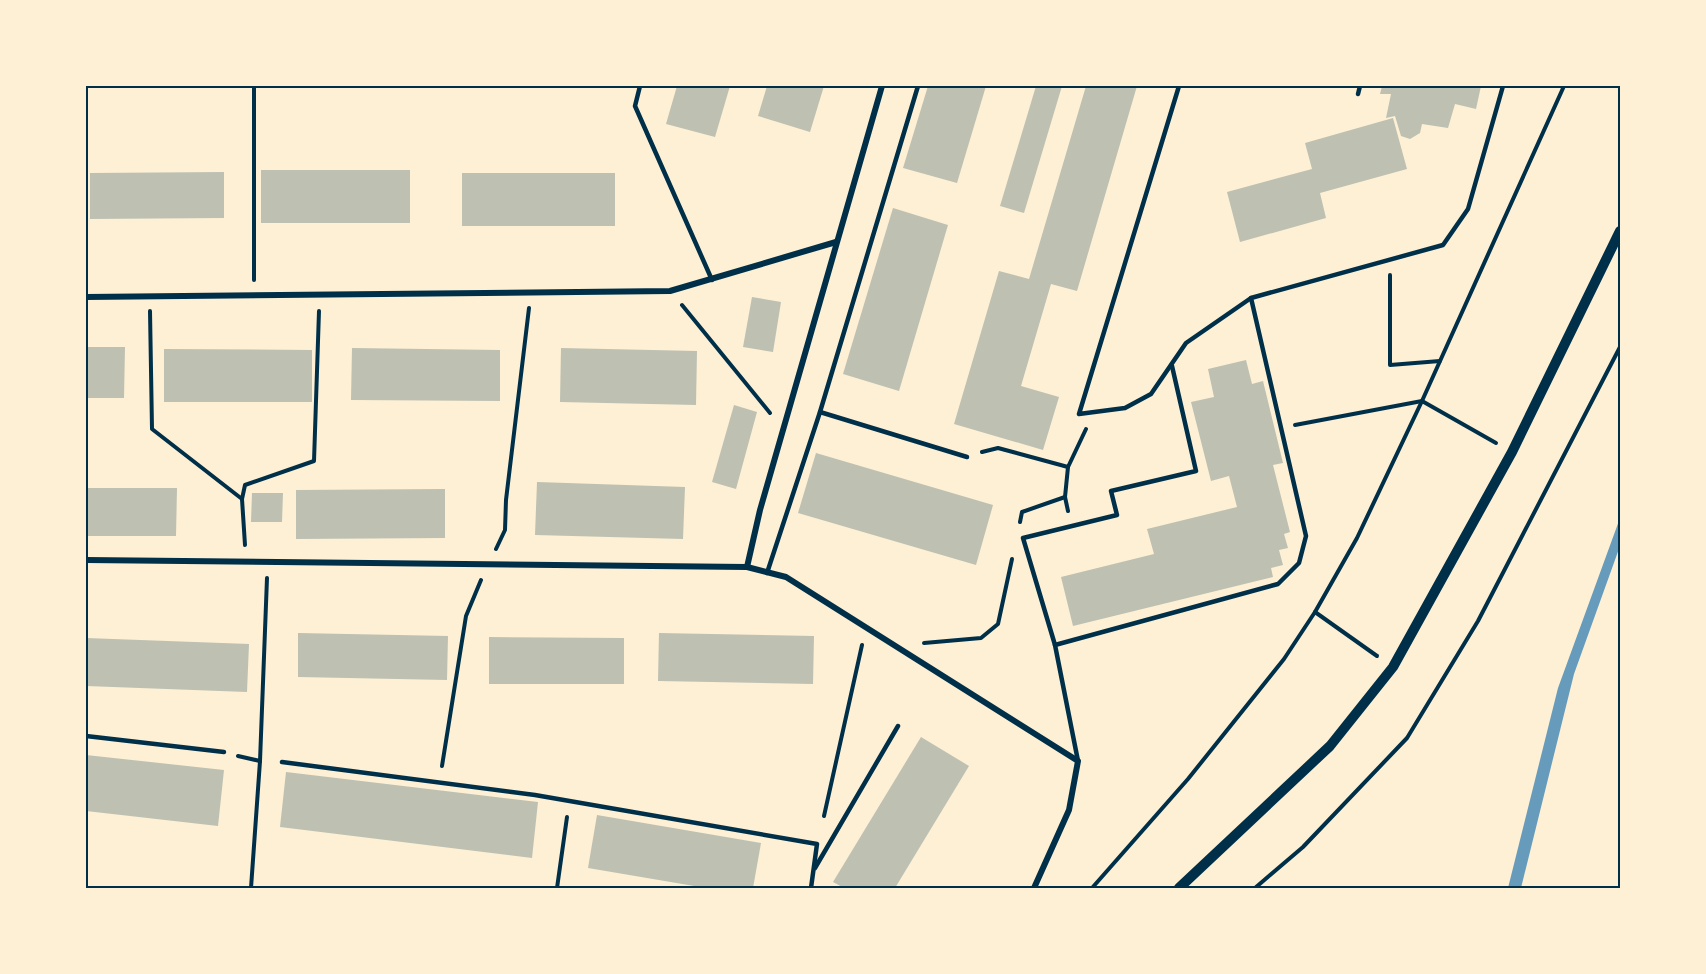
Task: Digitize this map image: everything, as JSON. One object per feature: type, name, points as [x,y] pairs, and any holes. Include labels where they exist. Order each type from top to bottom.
[{"type":"street","points":[[747,567],[783,429],[882,86]]},
{"type":"street","points":[[1179,888],[1330,746],[1393,667],[1512,452],[1620,231]]},
{"type":"street","points":[[86,297],[670,291],[836,242]]},
{"type":"street","points":[[86,560],[267,560],[747,567],[786,577],[1078,761],[1069,810],[1034,888]]},
{"type":"lane","points":[[640,86],[635,106],[712,280]]},
{"type":"lane","points":[[767,573],[820,412],[918,86]]},
{"type":"lane","points":[[1179,86],[1079,414],[1125,408],[1151,394],[1186,343],[1251,298],[1443,245],[1468,209],[1503,86]]},
{"type":"lane","points":[[1358,94],[1360,86]]},
{"type":"lane","points":[[1055,645],[1278,584],[1299,563],[1306,536],[1251,298]]},
{"type":"lane","points":[[1078,761],[1055,645],[1023,538],[1117,515],[1111,491],[1196,471],[1172,366]]},
{"type":"lane","points":[[820,412],[967,457]]},
{"type":"lane","points":[[814,870],[898,726]]},
{"type":"lane","points":[[86,736],[224,752]]},
{"type":"lane","points":[[282,762],[569,802],[817,844],[811,888]]},
{"type":"path","points":[[254,86],[254,296]]},
{"type":"path","points":[[1092,888],[1188,779],[1284,659],[1315,612],[1357,538],[1422,401],[1564,86]]},
{"type":"path","points":[[1389,288],[1390,365],[1440,360]]},
{"type":"path","points":[[670,291],[783,429]]},
{"type":"path","points":[[439,783],[466,616],[505,530],[506,501],[531,292]]},
{"type":"path","points":[[246,561],[242,499],[245,485],[314,461],[319,295]]},
{"type":"path","points":[[150,296],[152,429],[242,499]]},
{"type":"path","points":[[1255,888],[1303,847],[1407,738],[1478,621],[1620,347]]},
{"type":"path","points":[[1314,420],[1422,401],[1512,452]]},
{"type":"path","points":[[1020,524],[1022,512],[1065,497],[1068,466],[1094,413]]},
{"type":"path","points":[[967,457],[998,448],[1068,466]]},
{"type":"path","points":[[898,649],[937,640],[981,638],[998,624],[1012,557]]},
{"type":"path","points":[[251,888],[260,761],[267,560]]},
{"type":"path","points":[[1315,612],[1393,667]]},
{"type":"path","points":[[828,802],[866,629]]},
{"type":"path","points":[[557,888],[569,802]]},
{"type":"water","points":[[1620,518],[1620,546],[1574,674],[1521,888],[1508,888],[1558,688]]},
{"type":"building","points":[[677,86],[730,86],[715,137],[666,124]]},
{"type":"building","points":[[767,86],[824,86],[810,132],[758,116]]},
{"type":"building","points":[[928,86],[986,86],[957,183],[903,168]]},
{"type":"building","points":[[1036,86],[1062,86],[1024,213],[1000,206]]},
{"type":"building","points":[[1086,86],[1137,86],[1077,291],[1051,284],[1021,386],[1059,397],[1043,450],[954,424],[999,271],[1029,279]]},
{"type":"building","points":[[1382,86],[1481,86],[1476,109],[1455,104],[1448,128],[1422,124],[1420,133],[1410,139],[1401,136],[1395,116],[1386,118],[1391,94],[1380,94]]},
{"type":"building","points":[[1393,118],[1407,169],[1320,193],[1326,218],[1240,242],[1227,192],[1312,169],[1305,143]]},
{"type":"building","points":[[261,170],[410,170],[410,223],[261,223]]},
{"type":"building","points":[[224,172],[224,218],[90,219],[90,173]]},
{"type":"building","points":[[462,173],[615,173],[615,226],[462,226]]},
{"type":"building","points":[[893,208],[948,225],[899,391],[843,374]]},
{"type":"building","points":[[752,297],[781,302],[773,352],[743,347]]},
{"type":"building","points":[[86,347],[125,347],[124,398],[86,398]]},
{"type":"building","points":[[352,348],[500,350],[500,401],[351,400]]},
{"type":"building","points":[[561,348],[697,351],[696,405],[560,402]]},
{"type":"building","points":[[164,349],[312,350],[312,402],[164,402]]},
{"type":"building","points":[[1246,360],[1252,384],[1263,381],[1283,463],[1273,465],[1290,532],[1284,534],[1288,548],[1279,550],[1283,565],[1271,568],[1273,577],[1073,626],[1061,577],[1154,554],[1147,529],[1237,507],[1229,476],[1211,481],[1191,402],[1214,397],[1208,369]]},
{"type":"building","points":[[734,405],[757,412],[736,489],[712,482]]},
{"type":"building","points":[[816,453],[993,505],[976,565],[798,513]]},
{"type":"building","points":[[537,482],[685,487],[683,539],[535,535]]},
{"type":"building","points":[[86,488],[177,488],[176,536],[86,536]]},
{"type":"building","points":[[445,489],[445,538],[296,539],[296,490]]},
{"type":"building","points":[[252,493],[283,493],[282,522],[251,522]]},
{"type":"building","points":[[298,633],[448,636],[447,680],[298,677]]},
{"type":"building","points":[[659,633],[814,636],[813,684],[658,681]]},
{"type":"building","points":[[489,637],[624,638],[624,684],[489,684]]},
{"type":"building","points":[[86,638],[249,644],[247,692],[86,686]]},
{"type":"building","points":[[921,737],[969,766],[895,888],[844,888],[833,882]]},
{"type":"building","points":[[86,755],[224,770],[218,826],[86,811]]},
{"type":"building","points":[[286,772],[538,802],[532,858],[280,827]]},
{"type":"building","points":[[597,815],[761,843],[753,888],[706,888],[588,868]]}]
